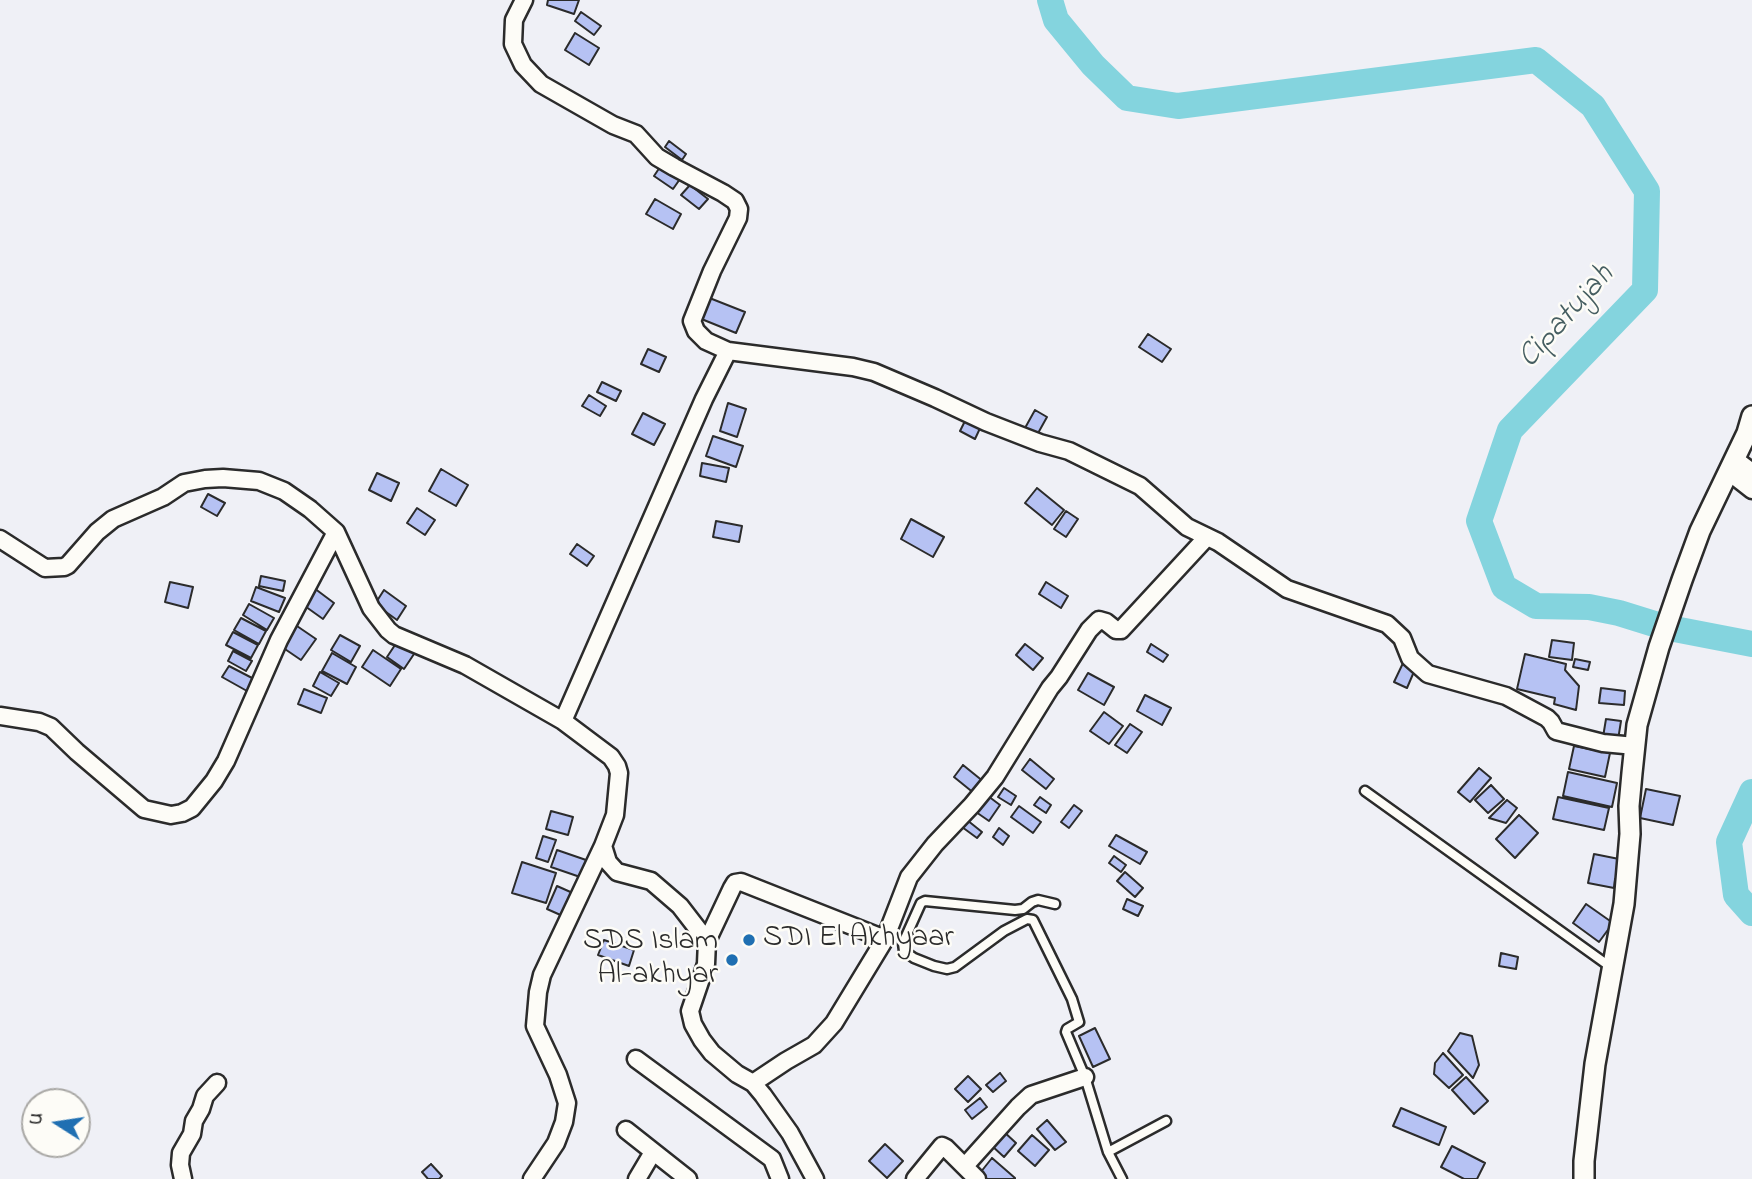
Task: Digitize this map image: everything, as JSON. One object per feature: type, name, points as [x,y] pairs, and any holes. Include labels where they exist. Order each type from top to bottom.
[{"type":"street","points":[[524,0],[514,20],[513,44],[523,65],[541,84],[613,125],[636,134],[664,162],[735,201],[738,218],[712,271],[692,321],[696,331],[706,341],[728,351],[874,372],[986,422],[1069,451],[1140,486],[1187,527],[1218,542],[1287,589],[1387,624],[1402,638],[1410,658],[1428,674],[1506,696],[1547,718],[1556,731],[1603,743],[1635,746]]},
{"type":"street","points":[[563,721],[704,399],[728,351]]},
{"type":"street","points":[[1584,1179],[1595,1064],[1624,904],[1630,834],[1629,806],[1637,725],[1660,647],[1700,531],[1747,433],[1752,416]]},
{"type":"street","points":[[1732,466],[1752,472]]},
{"type":"street","points":[[1732,466],[1752,489]]},
{"type":"street","points":[[0,539],[45,568],[64,567],[113,519],[163,497],[184,483],[223,478],[259,481],[272,485],[310,509],[336,532],[371,608],[394,635],[465,665],[563,721],[611,757],[619,773],[615,815],[542,975],[538,992],[535,1026],[558,1075],[567,1103],[564,1122],[556,1143],[532,1179]]},
{"type":"street","points":[[0,716],[39,722],[51,727],[144,808],[170,815],[192,808],[226,761],[279,640],[336,532]]},
{"type":"street","points":[[754,1083],[814,1045],[834,1023],[885,939],[909,877],[995,777],[1089,630],[1099,621],[1121,630],[1207,537]]},
{"type":"street","points":[[603,846],[608,862],[617,872],[651,881],[680,906],[707,941]]},
{"type":"street","points":[[815,1179],[790,1133],[754,1083],[737,1074],[712,1053],[693,1024],[690,1011],[706,964],[707,941],[735,883],[885,939]]},
{"type":"street","points":[[636,1059],[772,1159],[780,1179]]},
{"type":"street","points":[[965,1166],[1031,1095],[1085,1077]]},
{"type":"street","points":[[183,1179],[181,1153],[192,1134],[194,1121],[205,1096],[217,1083]]},
{"type":"street","points":[[625,1130],[688,1179]]},
{"type":"street","points":[[915,1179],[942,1146],[977,1179]]},
{"type":"street","points":[[637,1179],[653,1152]]},
{"type":"lane","points":[[1365,791],[1612,968]]},
{"type":"lane","points":[[1055,904],[1038,900],[1023,909],[1015,910],[925,901],[921,904],[903,943],[904,951],[914,958],[947,969],[955,967],[1004,931],[1027,919],[1033,920],[1072,999],[1079,1021],[1066,1032],[1085,1077],[1108,1152],[1122,1179]]},
{"type":"lane","points":[[1108,1152],[1166,1121]]},
{"type":"building","points":[[548,0],[579,0],[574,14],[547,5]]},
{"type":"building","points":[[581,12],[601,26],[594,35],[575,21]]},
{"type":"building","points":[[575,33],[599,48],[589,65],[565,50]]},
{"type":"building","points":[[669,141],[686,154],[682,160],[665,147]]},
{"type":"building","points":[[660,167],[680,179],[673,189],[654,176]]},
{"type":"building","points":[[690,185],[708,199],[699,209],[681,195]]},
{"type":"building","points":[[655,199],[681,214],[673,229],[646,214]]},
{"type":"building","points":[[707,297],[745,312],[736,333],[699,318]]},
{"type":"building","points":[[1148,334],[1171,349],[1162,362],[1139,347]]},
{"type":"building","points":[[648,349],[666,357],[659,372],[641,364]]},
{"type":"building","points":[[602,382],[621,391],[616,401],[597,392]]},
{"type":"building","points":[[589,395],[606,406],[600,416],[582,406]]},
{"type":"building","points":[[728,403],[746,409],[737,437],[720,431]]},
{"type":"building","points":[[1035,410],[1047,417],[1037,435],[1025,428]]},
{"type":"building","points":[[643,413],[665,424],[654,445],[632,434]]},
{"type":"building","points":[[967,417],[982,424],[975,439],[960,431]]},
{"type":"building","points":[[713,436],[743,446],[736,467],[706,456]]},
{"type":"building","points":[[702,463],[729,468],[726,482],[700,476]]},
{"type":"building","points":[[441,469],[468,485],[456,506],[429,491]]},
{"type":"building","points":[[377,473],[399,483],[391,501],[369,490]]},
{"type":"building","points":[[1037,488],[1064,510],[1052,525],[1025,503]]},
{"type":"building","points":[[208,494],[225,503],[217,516],[201,507]]},
{"type":"building","points":[[417,508],[435,520],[425,535],[407,523]]},
{"type":"building","points":[[1066,511],[1078,519],[1066,537],[1054,529]]},
{"type":"building","points":[[911,519],[944,537],[933,557],[901,539]]},
{"type":"building","points":[[716,521],[742,526],[739,542],[713,537]]},
{"type":"building","points":[[577,544],[594,556],[587,566],[570,554]]},
{"type":"building","points":[[261,576],[285,581],[283,591],[259,586]]},
{"type":"building","points":[[170,582],[193,587],[188,608],[165,602]]},
{"type":"building","points":[[1046,582],[1068,596],[1061,608],[1039,594]]},
{"type":"building","points":[[256,587],[285,598],[279,612],[251,601]]},
{"type":"building","points":[[314,588],[334,603],[323,619],[302,604]]},
{"type":"building","points":[[384,590],[406,606],[397,620],[375,604]]},
{"type":"building","points":[[249,604],[274,618],[267,630],[243,615]]},
{"type":"building","points":[[241,618],[266,631],[259,644],[234,630]]},
{"type":"building","points":[[294,624],[316,639],[301,660],[279,645]]},
{"type":"building","points":[[233,632],[258,645],[251,658],[226,645]]},
{"type":"building","points":[[340,635],[360,646],[351,662],[331,650]]},
{"type":"building","points":[[399,639],[416,651],[404,669],[387,657]]},
{"type":"building","points":[[1552,640],[1574,643],[1572,660],[1549,657]]},
{"type":"building","points":[[1025,644],[1043,658],[1033,670],[1016,655]]},
{"type":"building","points":[[1151,644],[1168,655],[1163,662],[1147,652]]},
{"type":"building","points":[[373,650],[401,669],[390,686],[362,667]]},
{"type":"building","points":[[233,651],[252,661],[246,671],[228,661]]},
{"type":"building","points":[[332,653],[356,667],[347,684],[322,671]]},
{"type":"building","points":[[1525,654],[1566,664],[1565,670],[1579,686],[1576,710],[1554,704],[1555,698],[1517,689]]},
{"type":"building","points":[[1575,659],[1590,662],[1588,670],[1573,667]]},
{"type":"building","points":[[1404,661],[1416,667],[1407,688],[1394,682]]},
{"type":"building","points":[[229,666],[254,679],[247,691],[222,677]]},
{"type":"building","points":[[320,672],[339,683],[331,696],[313,686]]},
{"type":"building","points":[[1088,673],[1114,687],[1104,705],[1078,690]]},
{"type":"building","points":[[1601,688],[1625,691],[1624,705],[1599,703]]},
{"type":"building","points":[[304,689],[327,698],[321,713],[298,704]]},
{"type":"building","points":[[1145,695],[1171,708],[1162,725],[1137,711]]},
{"type":"building","points":[[1104,712],[1123,726],[1109,744],[1090,731]]},
{"type":"building","points":[[1606,719],[1621,721],[1618,740],[1603,737]]},
{"type":"building","points":[[1130,724],[1142,732],[1127,753],[1115,745]]},
{"type":"building","points":[[1574,746],[1610,753],[1605,777],[1569,769]]},
{"type":"building","points":[[1030,759],[1054,779],[1046,789],[1022,770]]},
{"type":"building","points":[[963,765],[984,782],[975,794],[954,777]]},
{"type":"building","points":[[1479,768],[1491,778],[1470,802],[1458,792]]},
{"type":"building","points":[[1568,772],[1617,783],[1612,807],[1563,796]]},
{"type":"building","points":[[1491,785],[1504,799],[1488,813],[1475,800]]},
{"type":"building","points":[[1004,788],[1016,796],[1011,805],[998,797]]},
{"type":"building","points":[[1646,789],[1680,796],[1673,825],[1640,818]]},
{"type":"building","points":[[988,796],[1000,805],[989,821],[976,812]]},
{"type":"building","points":[[1040,797],[1051,805],[1046,813],[1034,805]]},
{"type":"building","points":[[1558,797],[1609,808],[1604,830],[1553,819]]},
{"type":"building","points":[[1507,800],[1517,808],[1506,823],[1489,818]]},
{"type":"building","points":[[1074,805],[1082,811],[1069,828],[1061,822]]},
{"type":"building","points":[[1019,806],[1041,822],[1033,833],[1011,817]]},
{"type":"building","points":[[551,811],[573,817],[568,835],[546,829]]},
{"type":"building","points":[[1519,815],[1538,833],[1515,858],[1496,839]]},
{"type":"building","points":[[967,820],[982,832],[977,838],[962,827]]},
{"type":"building","points":[[999,828],[1009,836],[1003,845],[993,837]]},
{"type":"building","points":[[1116,835],[1147,852],[1140,864],[1109,846]]},
{"type":"building","points":[[543,836],[556,840],[548,862],[536,858]]},
{"type":"building","points":[[557,850],[589,861],[583,878],[551,867]]},
{"type":"building","points":[[1594,854],[1619,859],[1620,880],[1615,879],[1614,888],[1588,883]]},
{"type":"building","points":[[1114,856],[1126,865],[1121,872],[1109,863]]},
{"type":"building","points":[[522,862],[556,873],[546,903],[512,893]]},
{"type":"building","points":[[1125,872],[1143,888],[1135,897],[1117,881]]},
{"type":"building","points":[[557,886],[575,894],[565,917],[547,909]]},
{"type":"building","points":[[1127,899],[1143,906],[1138,916],[1123,909]]},
{"type":"building","points":[[1586,904],[1613,923],[1599,942],[1573,923]]},
{"type":"building","points":[[604,940],[634,950],[629,966],[598,955]]},
{"type":"building","points":[[1501,953],[1518,957],[1516,969],[1499,966]]},
{"type":"building","points":[[1095,1028],[1110,1059],[1093,1067],[1079,1036]]},
{"type":"building","points":[[1460,1033],[1472,1036],[1479,1065],[1473,1078],[1448,1051]]},
{"type":"building","points":[[1443,1053],[1463,1075],[1449,1088],[1434,1074],[1435,1063]]},
{"type":"building","points":[[1000,1073],[1006,1081],[993,1092],[986,1085]]},
{"type":"building","points":[[968,1076],[981,1089],[968,1102],[955,1089]]},
{"type":"building","points":[[1466,1077],[1488,1101],[1474,1114],[1452,1090]]},
{"type":"building","points":[[980,1098],[987,1107],[972,1119],[965,1110]]},
{"type":"building","points":[[1401,1108],[1446,1127],[1439,1145],[1393,1126]]},
{"type":"building","points":[[1047,1120],[1066,1142],[1055,1150],[1037,1129]]},
{"type":"building","points":[[1003,1131],[1016,1143],[1004,1157],[991,1145]]},
{"type":"building","points":[[1032,1135],[1049,1150],[1035,1166],[1018,1151]]},
{"type":"building","points":[[885,1144],[903,1161],[887,1178],[869,1161]]},
{"type":"building","points":[[1452,1146],[1485,1163],[1477,1179],[1464,1179],[1441,1167]]},
{"type":"building","points":[[992,1158],[1015,1179],[987,1179],[980,1173]]},
{"type":"building","points":[[431,1164],[442,1176],[439,1179],[428,1179],[422,1172]]},
{"type":"waterway","name":"Cipatujah","points":[[1050,0],[1056,20],[1093,65],[1127,98],[1178,106],[1536,60],[1593,106],[1647,191],[1645,290],[1510,430],[1479,521],[1504,587],[1536,606],[1589,607],[1664,627],[1752,644]]},
{"type":"waterway","name":"Cipatujah","points":[[1752,792],[1729,842],[1736,895],[1752,913]]},
{"type":"place","name":"SDI El Akhyaar","points":[[749,940]]},
{"type":"place","name":"SDS Islam Al-akhyar","points":[[732,960]]}]
